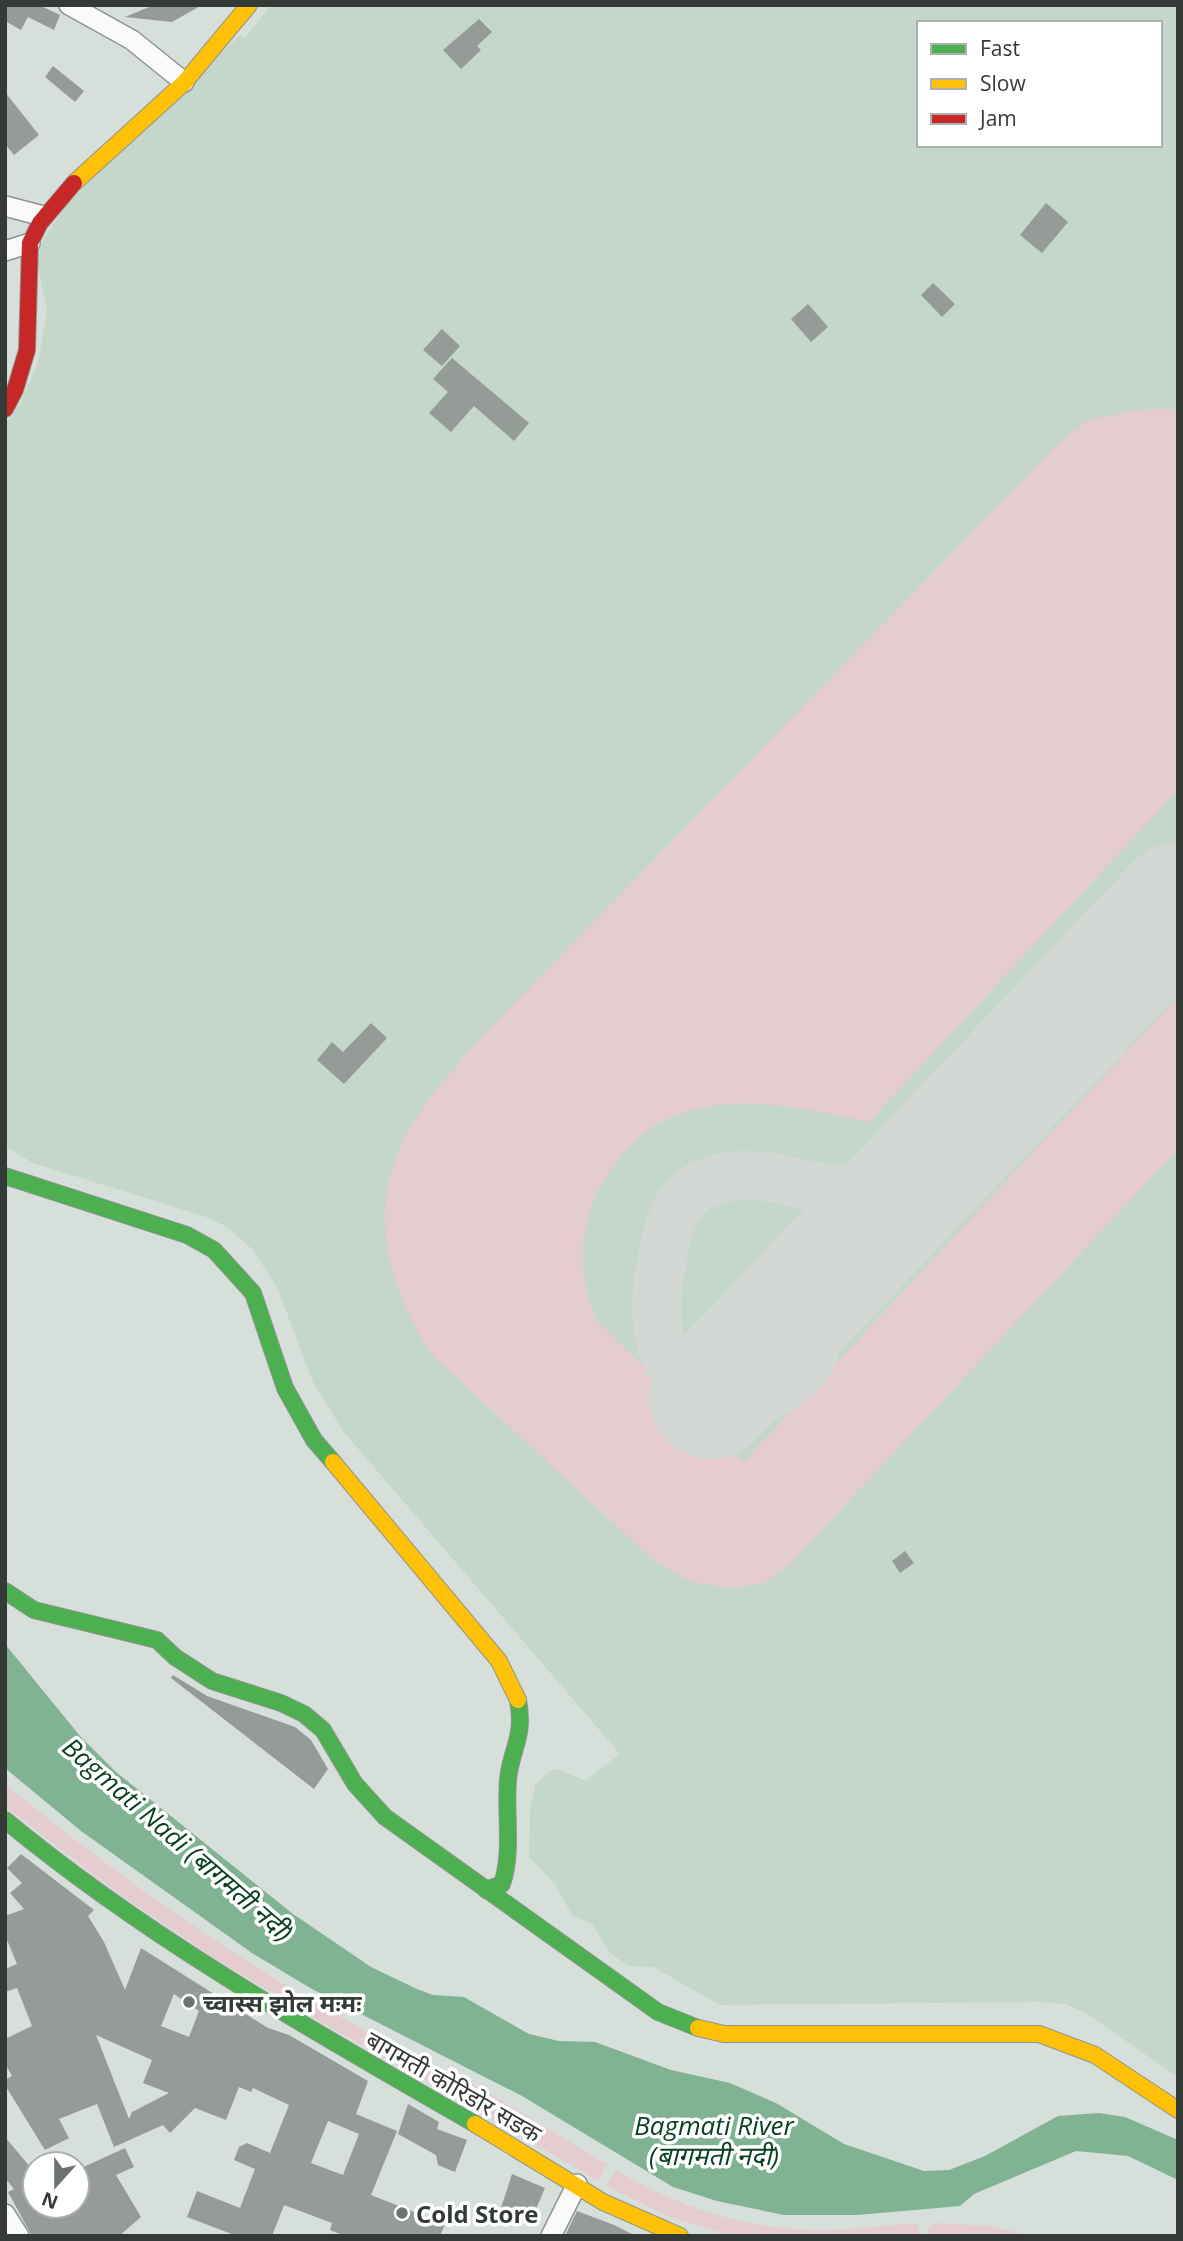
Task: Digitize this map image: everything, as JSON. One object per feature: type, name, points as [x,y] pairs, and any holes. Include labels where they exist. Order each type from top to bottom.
[{"type":"main road","points":[[5,409],[22,373],[28,352],[30,243],[43,216],[215,51],[245,6]]},
{"type":"main road","points":[[5,1176],[187,1235],[214,1250],[253,1293],[285,1388],[314,1440],[499,1661],[519,1701],[521,1734],[508,1779],[508,1869],[502,1884],[486,1891]]},
{"type":"main road","points":[[5,1591],[34,1610],[156,1640],[175,1657],[212,1681],[281,1703],[304,1714],[323,1730],[370,1803],[486,1891],[658,2012],[702,2030],[724,2034],[1039,2035],[1086,2048],[1178,2110]]},
{"type":"main road","name":"बागमती कोरिडोर सडक","points":[[6,1824],[153,1932],[305,2026],[577,2184],[647,2222],[680,2236]]},
{"type":"street","points":[[69,5],[132,40],[184,82]]},
{"type":"street","points":[[5,206],[43,216]]},
{"type":"street","points":[[5,251],[30,243]]},
{"type":"street","points":[[551,2236],[577,2184]]},
{"type":"street","points":[[5,2214],[19,2236]]},
{"type":"shaded area","points":[[271,5],[1178,5],[1178,2077],[1087,2014],[1066,2004],[720,2005],[653,1967],[629,1966],[610,1953],[593,1925],[572,1915],[555,1884],[529,1857],[530,1812],[535,1785],[549,1772],[558,1769],[585,1781],[620,1754],[343,1431],[313,1382],[277,1287],[252,1249],[227,1227],[204,1216],[33,1163],[5,1146],[5,425],[21,402],[38,363],[47,311],[38,265],[42,241],[66,205],[240,35],[245,38]]},
{"type":"shaded area","points":[[1145,409],[1178,409],[1178,790],[869,1122],[802,1109],[734,1104],[701,1108],[671,1117],[643,1134],[618,1160],[593,1201],[583,1246],[587,1290],[596,1320],[744,1462],[1178,997],[1178,1149],[791,1563],[765,1583],[733,1588],[690,1582],[651,1558],[430,1353],[412,1321],[390,1259],[385,1228],[386,1197],[393,1166],[406,1135],[426,1103],[474,1045],[1056,446],[1088,420]]},
{"type":"shaded area","points":[[5,1784],[108,1865],[215,1940],[326,2008],[442,2068],[434,2085],[312,2017],[210,1955],[116,1892],[5,1806]]},
{"type":"shaded area","points":[[454,2073],[607,2164],[598,2181],[445,2091]]},
{"type":"shaded area","points":[[616,2170],[664,2196],[716,2215],[743,2221],[825,2230],[916,2223],[921,2236],[735,2236],[672,2218],[606,2186]]},
{"type":"shaded area","points":[[935,2223],[992,2226],[1031,2236],[928,2236],[929,2227]]},
{"type":"water","name":"Bagmati River (बागमती नदी)","points":[[5,1644],[80,1736],[116,1772],[293,1914],[371,1967],[417,1989],[433,1995],[464,1997],[529,2034],[559,2041],[595,2042],[671,2070],[730,2083],[776,2103],[844,2144],[924,2171],[949,2170],[985,2156],[1058,2116],[1099,2113],[1125,2117],[1178,2140],[1178,2180],[1128,2156],[1076,2151],[974,2194],[960,2206],[857,2215],[784,2215],[717,2201],[673,2187],[522,2096],[312,1989],[252,1953],[81,1831],[5,1768]]},
{"type":"building","points":[[5,5],[39,5],[60,15],[54,30],[28,17],[21,30],[5,21]]},
{"type":"building","points":[[154,5],[202,5],[172,22],[125,17]]},
{"type":"building","points":[[479,19],[492,32],[477,46],[481,50],[461,69],[443,50]]},
{"type":"building","points":[[53,66],[84,91],[75,102],[45,77]]},
{"type":"building","points":[[5,92],[39,135],[14,155],[5,144]]},
{"type":"building","points":[[1046,203],[1068,222],[1042,253],[1020,235]]},
{"type":"building","points":[[933,283],[955,304],[942,317],[921,295]]},
{"type":"building","points":[[808,304],[828,327],[811,342],[791,319]]},
{"type":"building","points":[[442,329],[460,346],[442,366],[423,350]]},
{"type":"building","points":[[452,358],[529,423],[514,441],[474,406],[451,432],[429,413],[448,392],[433,379]]},
{"type":"building","points":[[371,1023],[387,1038],[344,1084],[317,1060],[332,1042],[343,1052]]},
{"type":"building","points":[[905,1551],[914,1563],[900,1573],[892,1561]]},
{"type":"building","points":[[173,1675],[207,1696],[295,1727],[311,1740],[328,1769],[314,1789],[171,1678]]},
{"type":"building","points":[[21,1854],[94,1910],[88,1916],[104,1942],[125,1990],[141,1948],[268,2028],[289,2035],[368,2081],[356,2114],[397,2131],[371,2195],[445,2224],[440,2236],[345,2236],[330,2230],[332,2223],[284,2205],[272,2236],[237,2236],[187,2217],[197,2191],[240,2208],[255,2169],[234,2160],[239,2147],[247,2143],[270,2153],[289,2105],[253,2088],[251,2092],[239,2087],[226,2120],[195,2108],[170,2133],[163,2125],[114,2147],[97,2104],[59,2119],[69,2138],[45,2150],[5,2085],[5,2080],[12,2076],[5,2063],[5,2039],[32,2026],[17,1988],[5,1992],[5,1969],[17,1964],[5,1935],[5,1916],[24,1909],[10,1893],[22,1883],[7,1868]],"holes":[[[174,1994],[199,2011],[189,2037],[161,2026]],[[96,2035],[152,2060],[143,2083],[169,2093],[132,2112],[129,2119]],[[328,2121],[359,2134],[343,2175],[311,2163]]]},
{"type":"building","points":[[408,2104],[439,2122],[437,2129],[467,2140],[455,2172],[438,2165],[436,2155],[398,2134]]},
{"type":"building","points":[[5,2137],[21,2156],[21,2216],[8,2192],[14,2189],[5,2178]]},
{"type":"building","points":[[125,2148],[134,2167],[116,2175],[141,2217],[119,2236],[32,2236],[23,2220],[91,2220],[91,2164]]},
{"type":"building","points":[[512,2174],[545,2188],[533,2216],[526,2213],[520,2227],[498,2217]]},
{"type":"building","points":[[577,2211],[614,2225],[636,2236],[565,2236]]},
{"type":"taxiway","points":[[855,1244],[829,1294],[810,1360],[800,1374],[785,1386],[760,1397],[742,1400],[714,1397],[692,1388],[676,1374],[665,1356],[659,1334],[658,1286],[673,1217],[692,1191],[721,1178],[738,1175],[853,1190],[874,1187],[925,1170]]},
{"type":"runway","points":[[711,1397],[1178,905]]},
{"type":"traffic: fast","points":[[5,1176],[187,1235],[214,1250],[253,1293],[285,1388],[314,1440],[333,1462]]},
{"type":"traffic: fast","points":[[5,1591],[34,1610],[157,1640],[175,1657],[212,1681],[281,1703],[304,1714],[323,1730],[355,1784],[385,1817],[658,2012],[698,2028]]},
{"type":"traffic: fast","points":[[486,1890],[502,1884],[505,1871],[508,1846],[507,1793],[519,1734],[518,1700]]},
{"type":"traffic: fast","points":[[5,1820],[60,1864],[174,1944],[293,2018],[475,2124]]},
{"type":"traffic: slow","points":[[74,183],[184,83],[249,5]]},
{"type":"traffic: slow","points":[[333,1462],[499,1661],[518,1700]]},
{"type":"traffic: slow","points":[[698,2028],[724,2034],[1039,2034],[1095,2055],[1178,2110]]},
{"type":"traffic: slow","points":[[475,2124],[603,2202],[680,2236]]},
{"type":"traffic: jam","points":[[5,409],[15,390],[27,350],[30,243],[40,223],[74,183]]},
{"type":"place","name":"च्वास्स झोल मःमः","points":[[189,2002]]},
{"type":"place","name":"Cold Store","points":[[402,2213]]},
{"type":"water label","name":"Bagmati Nadi (बागमती नदी)","points":[[178,1839]]}]
